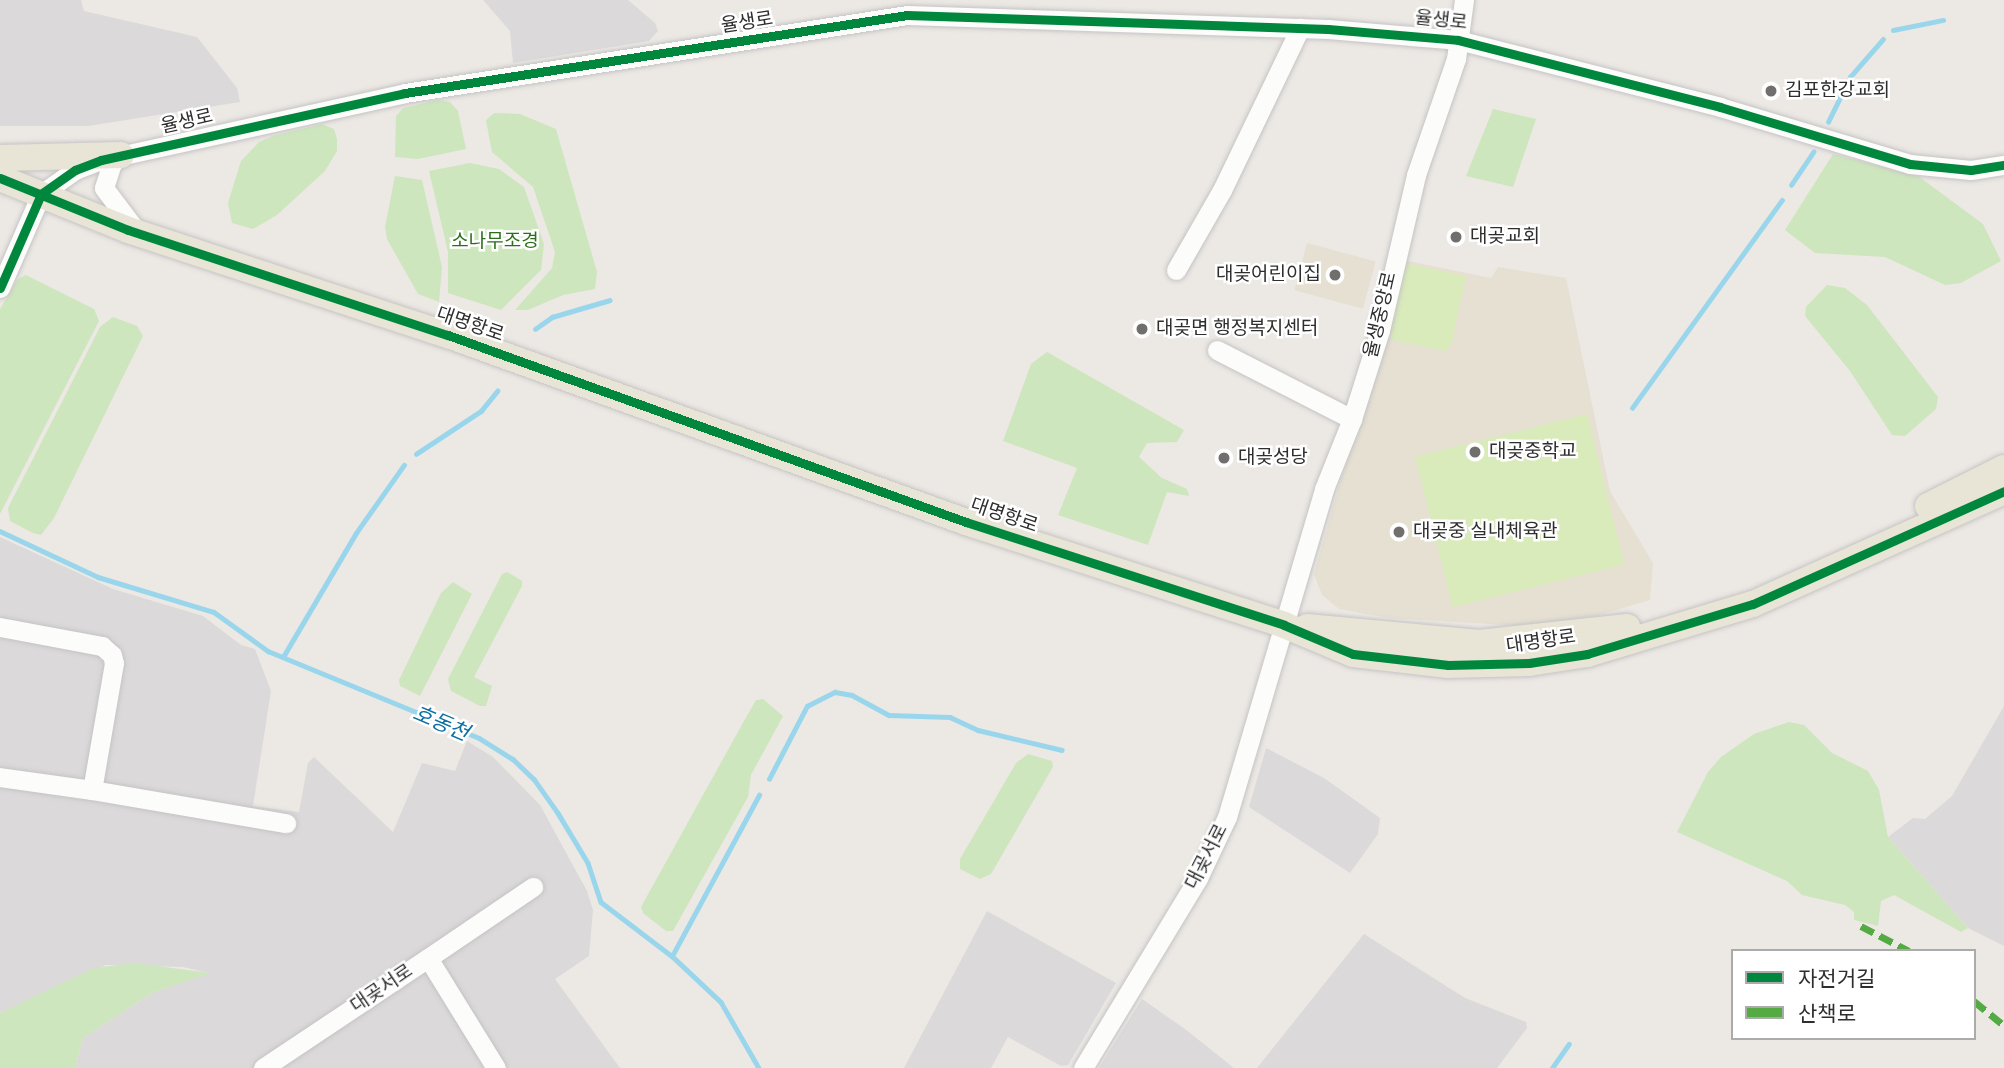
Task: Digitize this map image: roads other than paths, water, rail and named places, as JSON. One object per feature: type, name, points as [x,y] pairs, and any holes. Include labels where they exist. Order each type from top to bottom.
[{"type":"main road","points":[[0,158],[121,155]]},
{"type":"main road","name":"대명항로","points":[[0,178],[139,233],[448,335],[966,522],[1284,625],[1353,654],[1436,664],[1529,663],[1587,654],[1753,604],[2004,491]]},
{"type":"main road","name":"대명항로","points":[[1284,625],[1479,643],[1626,627],[1745,590],[2004,468]]},
{"type":"street","name":"율생중앙로","points":[[1284,625],[1324,489],[1352,419],[1380,330],[1416,175],[1458,40],[1464,0]]},
{"type":"street","name":"율생로","points":[[41,194],[75,170],[121,155],[405,93],[907,15],[1300,28],[1458,40],[1720,107],[1910,164],[1971,170],[2004,166]]},
{"type":"street","points":[[1176,270],[1222,190],[1300,28]]},
{"type":"street","points":[[121,155],[112,163],[104,188],[139,233]]},
{"type":"street","points":[[0,288],[41,194]]},
{"type":"street","points":[[1217,350],[1352,419]]},
{"type":"street","name":"대곶서로","points":[[1083,1068],[1216,844],[1284,625]]},
{"type":"street","points":[[0,627],[102,646],[112,655],[92,790]]},
{"type":"street","points":[[0,777],[286,823]]},
{"type":"street","points":[[428,958],[533,887]]},
{"type":"street","name":"대곶서로","points":[[263,1068],[428,958],[496,1068]]},
{"type":"waterway","points":[[1893,30],[1943,20]]},
{"type":"waterway","points":[[1828,122],[1850,77],[1883,39]]},
{"type":"waterway","points":[[1791,185],[1813,152]]},
{"type":"waterway","points":[[1632,408],[1782,200]]},
{"type":"waterway","points":[[535,329],[552,317],[610,300]]},
{"type":"waterway","points":[[416,454],[481,411],[497,391]]},
{"type":"waterway","points":[[283,657],[356,533],[404,465]]},
{"type":"waterway","name":"호동천","points":[[0,531],[98,577],[214,612],[268,651],[479,738],[513,759],[534,779],[558,813],[588,863],[601,902],[672,956],[721,1002],[759,1068]]},
{"type":"waterway","points":[[769,779],[807,706],[835,692],[852,695],[889,715],[950,717],[978,730],[1062,750]]},
{"type":"waterway","points":[[672,956],[759,795]]},
{"type":"waterway","points":[[1552,1068],[1569,1044]]},
{"type":"place","name":"김포한강교회","points":[[1771,91]]},
{"type":"place","name":"대곶교회","points":[[1456,237]]},
{"type":"place","name":"대곶어린이집","points":[[1335,275]]},
{"type":"place","name":"대곶면 행정복지센터","points":[[1142,329]]},
{"type":"place","name":"대곶중학교","points":[[1475,452]]},
{"type":"place","name":"대곶성당","points":[[1224,458]]},
{"type":"place","name":"대곶중 실내체육관","points":[[1399,532]]},
{"type":"park label","name":"소나무조경","points":[[495,242]]}]
